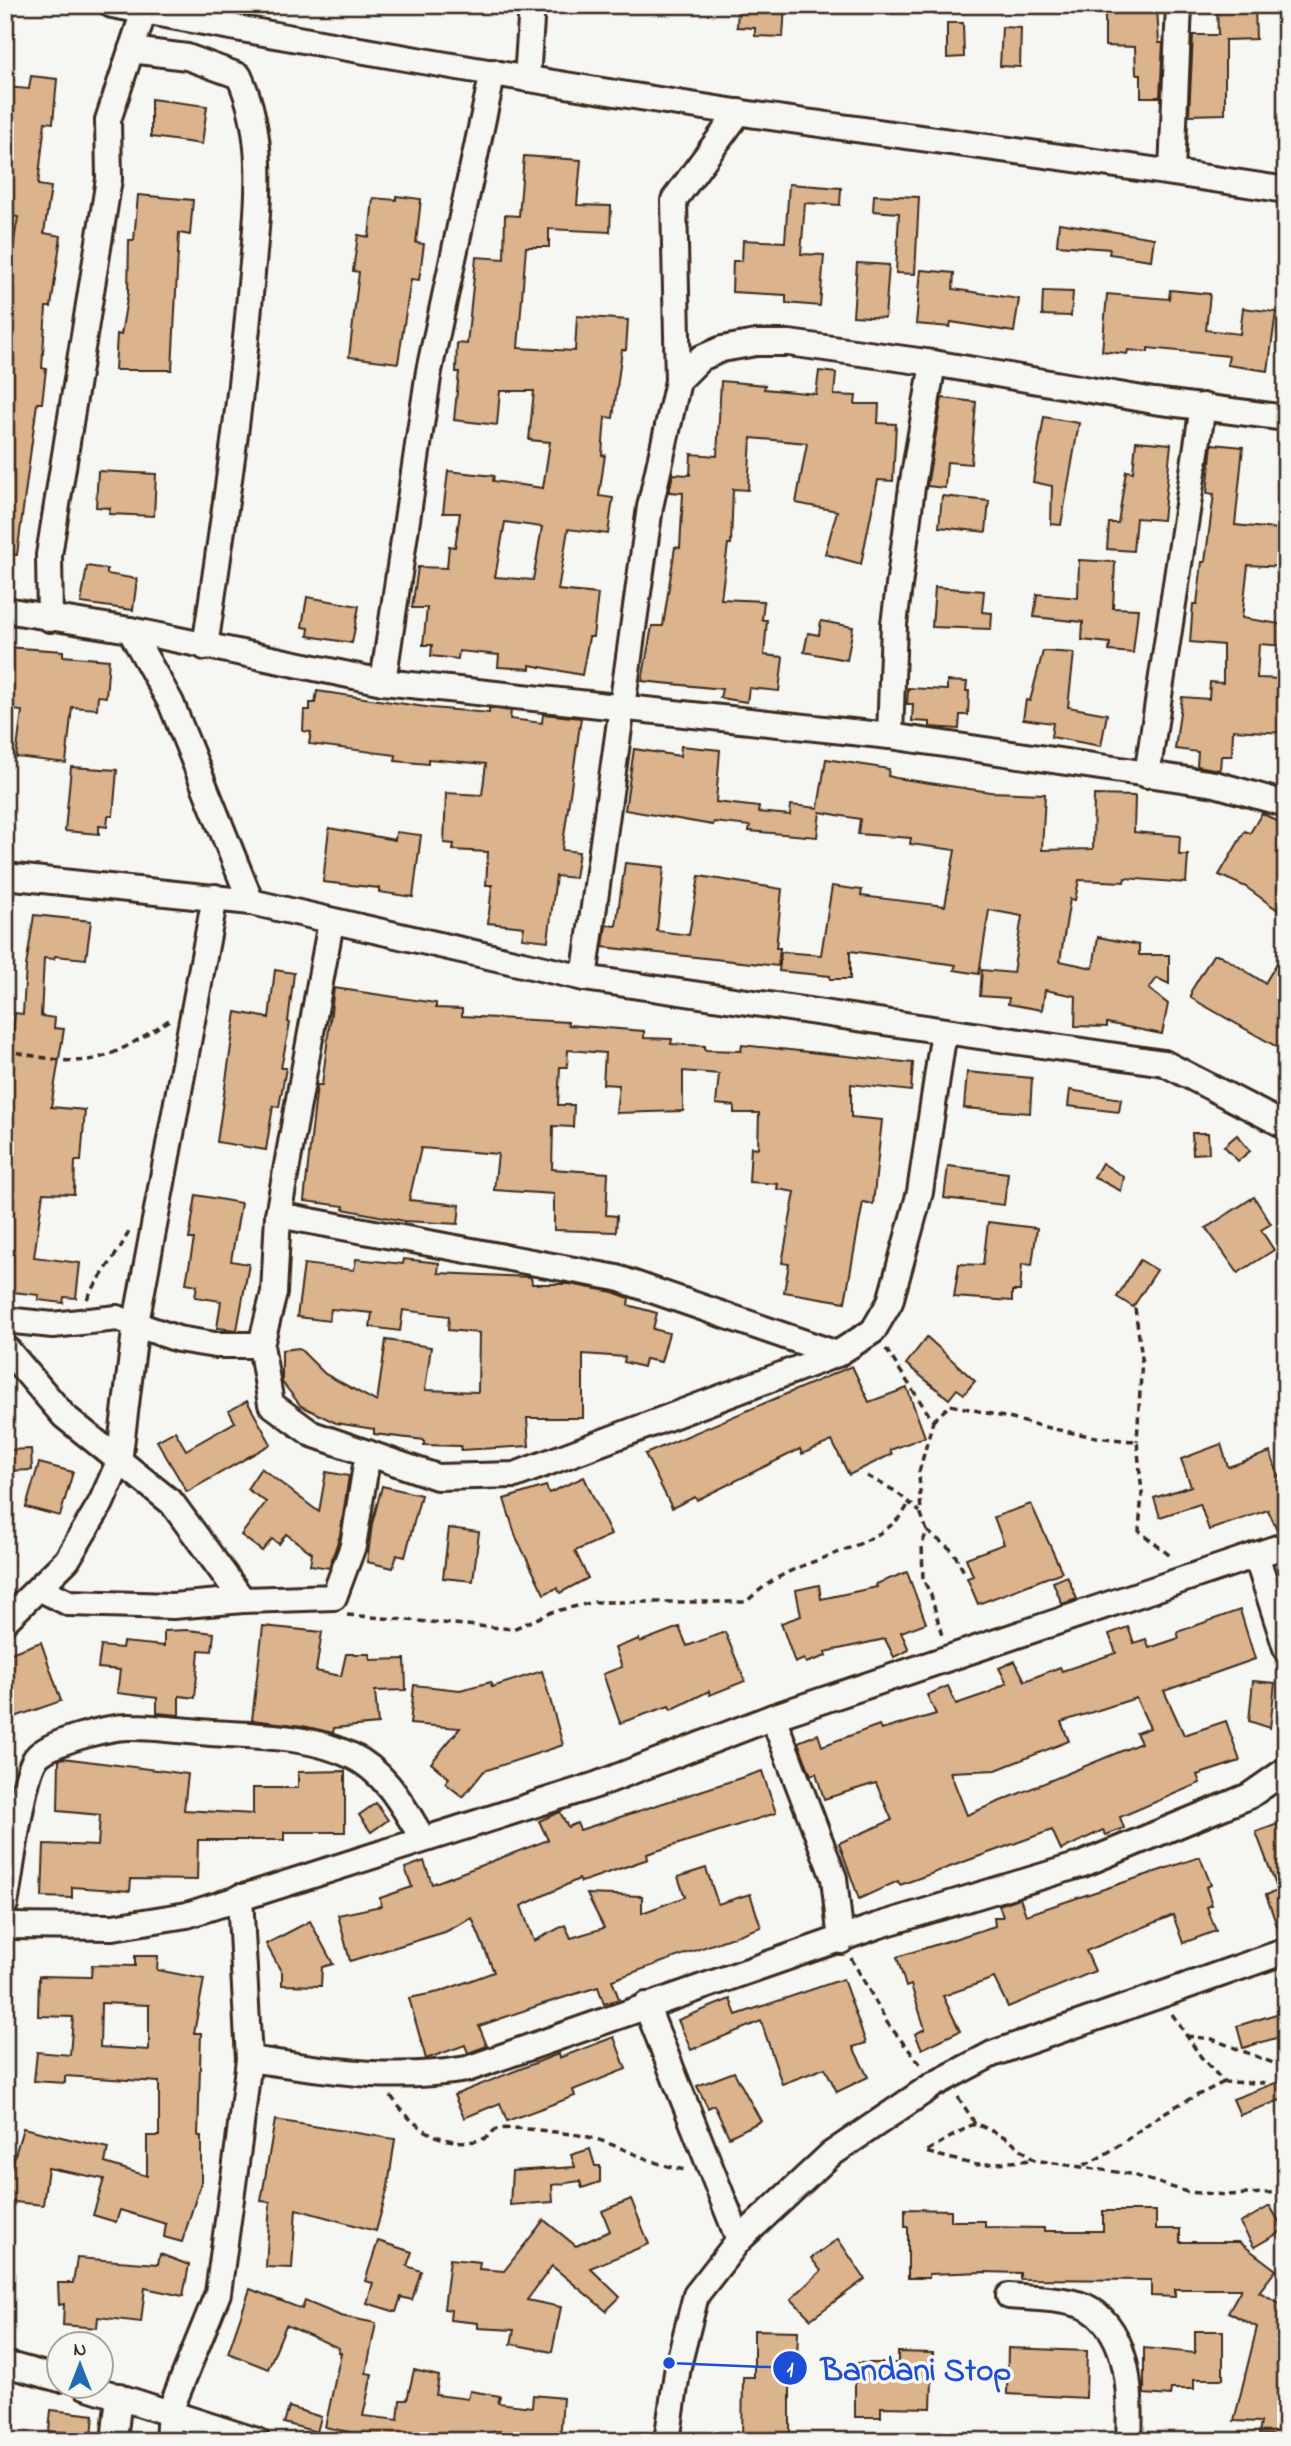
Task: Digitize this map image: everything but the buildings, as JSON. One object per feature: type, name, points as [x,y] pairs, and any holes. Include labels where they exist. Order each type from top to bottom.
[{"type":"street","points":[[112,5],[145,8],[527,79],[739,112],[1172,171],[1286,190]]},
{"type":"street","points":[[527,79],[532,5]]},
{"type":"street","points":[[1172,171],[1179,5]]},
{"type":"street","points":[[51,619],[49,555],[109,179],[108,120],[145,8]]},
{"type":"street","points":[[131,50],[187,57],[239,76],[249,97],[256,132],[256,227],[245,357],[205,647]]},
{"type":"street","points":[[383,682],[429,371],[493,72]]},
{"type":"street","points":[[584,978],[650,507],[678,381],[674,200],[739,112]]},
{"type":"street","points":[[678,381],[701,358],[722,349],[789,343],[933,363],[1154,401],[1286,418]]},
{"type":"street","points":[[890,736],[894,624],[912,488],[933,363]]},
{"type":"street","points":[[1147,775],[1203,406]]},
{"type":"street","points":[[5,610],[130,630],[383,682],[890,736],[1215,784],[1286,804]]},
{"type":"street","points":[[130,630],[171,703],[251,902]]},
{"type":"street","points":[[5,876],[251,902],[584,978],[1164,1063],[1286,1126]]},
{"type":"street","points":[[5,1621],[67,1560],[101,1503],[119,1462],[136,1323],[215,897]]},
{"type":"street","points":[[331,922],[278,1215],[274,1293],[261,1345],[271,1404],[312,1434],[437,1477],[515,1475],[837,1354],[873,1331],[890,1302],[920,1192],[932,1127],[944,1031]]},
{"type":"street","points":[[278,1215],[617,1278],[837,1354]]},
{"type":"street","points":[[5,1320],[53,1325],[117,1318],[190,1341],[215,1345],[261,1345]]},
{"type":"street","points":[[5,1347],[64,1416],[172,1503],[243,1600]]},
{"type":"street","points":[[39,1588],[69,1602],[173,1606],[334,1597],[353,1546],[368,1453]]},
{"type":"street","points":[[5,1926],[113,1927],[152,1923],[240,1897],[596,1785],[773,1717],[1286,1545]]},
{"type":"street","points":[[1256,1555],[1286,1648]]},
{"type":"street","points":[[773,1717],[834,1878],[841,1941]]},
{"type":"street","points":[[5,1904],[25,1790],[37,1758],[53,1746],[128,1726],[273,1738],[317,1744],[352,1756],[386,1779],[424,1839]]},
{"type":"street","points":[[249,2059],[377,2076],[430,2075],[467,2069],[646,2005],[841,1941],[877,1926],[1083,1864],[1249,1796],[1286,1770]]},
{"type":"street","points":[[169,2441],[170,2412],[218,2294],[249,2059],[240,1897]]},
{"type":"street","points":[[667,2441],[678,2366],[696,2295],[738,2240],[831,2155],[939,2081],[992,2054],[1286,1951]]},
{"type":"street","points":[[646,2005],[738,2240]]},
{"type":"street","points":[[1009,2296],[1051,2299],[1089,2309],[1110,2331],[1123,2355],[1130,2413],[1129,2441]]},
{"type":"street","points":[[5,2364],[46,2375]]},
{"type":"street","points":[[116,2395],[257,2441]]},
{"type":"street","points":[[114,2441],[119,2396]]},
{"type":"path","points":[[5,1051],[62,1062],[87,1062],[139,1040],[170,1019]]},
{"type":"path","points":[[1135,1308],[1143,1358],[1137,1441],[1142,1493],[1139,1531],[1173,1558],[1178,1581]]},
{"type":"path","points":[[873,1331],[933,1421]]},
{"type":"path","points":[[964,1572],[953,1551],[927,1531],[921,1514],[919,1472],[933,1421],[950,1405],[1002,1415],[1044,1429],[1099,1439],[1137,1441]]},
{"type":"path","points":[[867,1476],[895,1490],[921,1514]]},
{"type":"path","points":[[341,1614],[394,1616],[418,1621],[513,1629],[552,1612],[594,1602],[746,1602],[764,1585],[793,1569],[874,1536],[904,1514],[909,1502]]},
{"type":"path","points":[[927,1531],[922,1544],[923,1578],[931,1595],[948,1658]]},
{"type":"path","points":[[841,1941],[888,2024],[917,2058],[975,2123],[1009,2139],[1034,2160]]},
{"type":"path","points":[[1162,1994],[1186,2036],[1224,2082]]},
{"type":"path","points":[[1186,2036],[1212,2039],[1286,2068]]},
{"type":"path","points":[[377,2076],[405,2115],[428,2132],[448,2140],[478,2141],[495,2130],[512,2129],[573,2134],[619,2145],[666,2168],[711,2172]]},
{"type":"path","points":[[1082,2166],[1107,2155],[1125,2139],[1164,2113],[1224,2082],[1265,2083]]},
{"type":"path","points":[[975,2123],[925,2152],[976,2165],[1034,2160],[1082,2166],[1130,2174],[1187,2192],[1227,2195],[1286,2192]]},
{"type":"place","name":"Bandani Stop","points":[[669,2363]]}]
